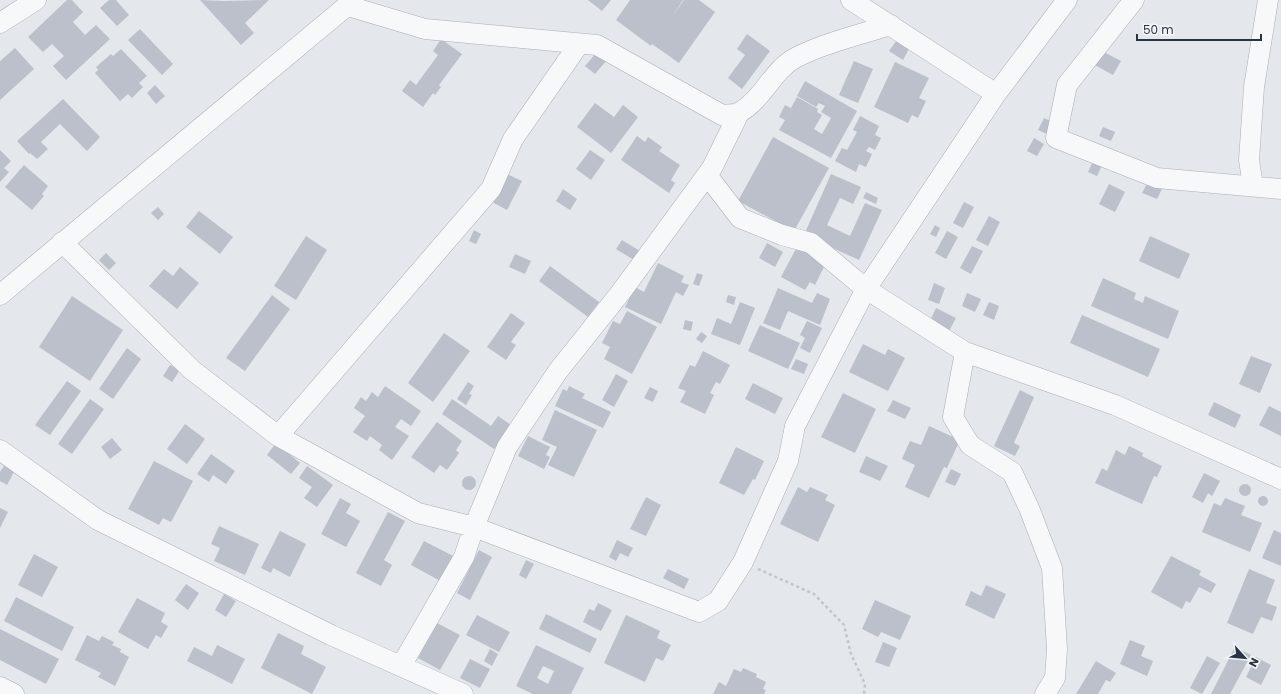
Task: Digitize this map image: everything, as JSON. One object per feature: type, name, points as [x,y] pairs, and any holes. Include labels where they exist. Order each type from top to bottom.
[{"type":"street","points":[[0,24],[36,0]]},
{"type":"street","points":[[851,0],[996,94]]},
{"type":"street","points":[[62,242],[192,370],[278,436],[418,513],[474,527],[699,612],[718,601],[743,562],[788,461],[795,426],[866,289],[996,94],[1067,0]]},
{"type":"street","points":[[1134,0],[1067,86],[1056,138],[1157,178],[1281,189]]},
{"type":"street","points":[[1253,186],[1249,160],[1254,87],[1268,0]]},
{"type":"street","points":[[0,295],[351,3],[425,30],[597,45],[722,115],[739,113]]},
{"type":"street","points":[[401,666],[464,557],[474,527],[507,447],[558,371],[621,292],[712,168],[739,113],[759,96],[774,77],[794,59],[823,47],[891,25]]},
{"type":"street","points":[[278,436],[492,189],[513,139],[579,44]]},
{"type":"street","points":[[707,175],[740,218],[782,235],[811,243],[866,289],[965,352],[1115,405],[1281,479]]},
{"type":"street","points":[[965,352],[953,417],[970,445],[1012,472],[1029,508],[1052,568],[1057,649],[1054,678],[1045,694]]},
{"type":"street","points":[[0,450],[98,520],[331,635],[463,694]]},
{"type":"street","points":[[0,687],[14,694]]},
{"type":"path","points":[[743,562],[814,594],[844,625],[851,654],[865,684],[864,694]]},
{"type":"building","points":[[67,0],[72,0],[83,12],[73,22],[85,35],[96,25],[110,39],[66,80],[53,66],[64,56],[52,44],[43,52],[28,37]]},
{"type":"building","points":[[109,0],[116,0],[129,15],[117,26],[100,8]]},
{"type":"building","points":[[200,0],[269,0],[245,23],[254,33],[241,45]]},
{"type":"building","points":[[588,0],[611,0],[602,11]]},
{"type":"building","points":[[630,0],[683,0],[672,17],[684,0],[699,0],[715,12],[679,63],[652,44],[651,46],[616,20]]},
{"type":"building","points":[[140,29],[173,64],[162,75],[128,40]]},
{"type":"building","points":[[747,34],[770,51],[742,89],[728,78],[745,55],[737,49]]},
{"type":"building","points":[[441,39],[462,54],[439,85],[441,87],[435,95],[433,93],[423,107],[402,91],[410,80],[416,85],[438,55],[433,51]]},
{"type":"building","points":[[897,40],[910,47],[903,60],[889,51]]},
{"type":"building","points":[[15,48],[34,69],[0,100],[0,61]]},
{"type":"building","points":[[121,49],[147,76],[139,83],[143,87],[132,98],[128,94],[120,101],[95,73],[98,70],[96,67],[111,54],[113,56]]},
{"type":"building","points":[[1098,49],[1121,61],[1113,75],[1091,63]]},
{"type":"building","points":[[597,52],[607,60],[595,74],[585,66]]},
{"type":"building","points":[[854,61],[873,69],[858,103],[839,95]]},
{"type":"building","points":[[895,62],[929,78],[919,98],[926,101],[918,118],[912,115],[908,123],[874,107]]},
{"type":"building","points":[[805,81],[857,111],[831,158],[779,130],[785,120],[779,117],[785,105],[791,108],[797,97],[818,109],[817,112],[822,115],[814,129],[822,134],[831,118],[821,112],[825,106],[819,103],[816,107],[797,96]]},
{"type":"building","points":[[155,85],[165,96],[156,104],[147,93]]},
{"type":"building","points":[[63,99],[100,137],[87,151],[60,124],[41,142],[48,149],[37,159],[30,153],[29,154],[17,141]]},
{"type":"building","points":[[595,103],[614,117],[623,105],[638,117],[611,153],[577,127]]},
{"type":"building","points":[[860,116],[879,126],[875,135],[881,138],[875,150],[869,147],[866,151],[872,154],[866,167],[859,164],[856,172],[835,161],[842,148],[847,150],[857,132],[853,130]]},
{"type":"building","points":[[1044,118],[1053,122],[1047,134],[1038,130]]},
{"type":"building","points":[[1103,127],[1115,132],[1111,141],[1099,136]]},
{"type":"building","points":[[637,136],[645,142],[648,137],[662,147],[659,151],[680,165],[671,180],[675,183],[669,193],[621,160]]},
{"type":"building","points":[[773,137],[829,168],[794,231],[738,201]]},
{"type":"building","points":[[1034,138],[1044,144],[1037,156],[1027,151]]},
{"type":"building","points":[[0,150],[11,161],[4,168],[9,172],[0,182]]},
{"type":"building","points":[[590,150],[605,160],[591,180],[576,169]]},
{"type":"building","points":[[1093,161],[1102,165],[1097,176],[1088,172]]},
{"type":"building","points":[[24,165],[48,186],[42,194],[44,196],[32,210],[5,187]]},
{"type":"building","points":[[507,174],[522,181],[507,210],[492,202]]},
{"type":"building","points":[[831,174],[861,187],[853,204],[840,198],[827,225],[850,236],[865,203],[882,210],[859,260],[804,235]]},
{"type":"building","points":[[1148,182],[1162,189],[1157,199],[1142,193]]},
{"type":"building","points":[[1109,184],[1125,192],[1115,212],[1099,204]]},
{"type":"building","points":[[563,189],[577,199],[570,210],[556,201]]},
{"type":"building","points":[[866,192],[878,198],[876,204],[863,198]]},
{"type":"building","points":[[964,202],[974,207],[963,228],[953,223]]},
{"type":"building","points":[[158,207],[164,214],[158,220],[151,213]]},
{"type":"building","points":[[199,211],[233,237],[220,254],[186,227]]},
{"type":"building","points":[[989,216],[1000,222],[988,246],[976,240]]},
{"type":"building","points":[[935,225],[940,228],[936,237],[930,234]]},
{"type":"building","points":[[474,230],[481,234],[476,244],[469,241]]},
{"type":"building","points":[[947,231],[958,237],[946,259],[935,253]]},
{"type":"building","points":[[306,236],[327,250],[296,300],[274,286]]},
{"type":"building","points":[[1150,236],[1190,254],[1179,279],[1139,261]]},
{"type":"building","points":[[622,240],[640,251],[634,260],[616,249]]},
{"type":"building","points":[[767,243],[783,252],[775,267],[759,258]]},
{"type":"building","points":[[799,243],[825,265],[815,285],[810,282],[805,290],[781,277]]},
{"type":"building","points":[[972,246],[983,251],[971,274],[960,268]]},
{"type":"building","points":[[106,253],[116,263],[109,270],[99,260]]},
{"type":"building","points":[[515,254],[531,261],[525,274],[509,267]]},
{"type":"building","points":[[658,263],[684,276],[681,282],[689,285],[683,296],[676,292],[661,324],[625,307],[635,287],[644,292]]},
{"type":"building","points":[[550,266],[599,302],[588,317],[539,281]]},
{"type":"building","points":[[180,267],[199,283],[177,309],[149,286],[164,269],[173,276]]},
{"type":"building","points":[[697,273],[703,275],[699,286],[693,284]]},
{"type":"building","points":[[1103,278],[1136,293],[1134,299],[1143,303],[1145,296],[1179,311],[1168,339],[1091,306]]},
{"type":"building","points":[[934,283],[945,288],[939,304],[928,300]]},
{"type":"building","points":[[778,288],[812,303],[817,293],[830,299],[820,325],[788,311],[780,330],[763,323]]},
{"type":"building","points":[[967,293],[981,299],[975,312],[962,306]]},
{"type":"building","points":[[272,295],[290,309],[245,371],[226,358]]},
{"type":"building","points":[[728,295],[736,297],[734,305],[726,302]]},
{"type":"building","points":[[72,296],[123,330],[90,381],[39,347]]},
{"type":"building","points":[[740,302],[755,308],[740,345],[711,334],[717,318],[731,324]]},
{"type":"building","points":[[989,302],[999,306],[994,320],[983,315]]},
{"type":"building","points":[[936,308],[956,318],[948,333],[929,323]]},
{"type":"building","points":[[627,311],[657,327],[632,374],[604,359],[610,347],[602,343],[613,321],[620,324]]},
{"type":"building","points":[[511,313],[525,323],[511,342],[516,345],[506,360],[487,347]]},
{"type":"building","points":[[1082,315],[1160,349],[1148,377],[1070,343]]},
{"type":"building","points":[[685,320],[693,322],[691,331],[683,329]]},
{"type":"building","points":[[807,321],[822,328],[810,353],[800,348],[805,338],[800,335]]},
{"type":"building","points":[[760,325],[800,343],[788,369],[748,351]]},
{"type":"building","points":[[701,332],[707,336],[702,343],[696,339]]},
{"type":"building","points":[[444,333],[470,351],[433,402],[408,383]]},
{"type":"building","points":[[863,344],[885,355],[888,349],[905,358],[888,391],[849,372]]},
{"type":"building","points":[[127,348],[141,359],[113,399],[99,389]]},
{"type":"building","points":[[703,351],[730,365],[720,384],[716,382],[710,393],[714,395],[705,414],[680,402],[686,391],[678,388],[690,365],[695,367]]},
{"type":"building","points":[[1251,356],[1272,364],[1260,393],[1239,384]]},
{"type":"building","points":[[796,359],[808,364],[804,374],[791,369]]},
{"type":"building","points":[[170,365],[180,370],[172,382],[163,376]]},
{"type":"building","points":[[616,374],[628,381],[614,407],[602,400]]},
{"type":"building","points":[[67,381],[81,391],[50,435],[35,425]]},
{"type":"building","points":[[468,382],[474,386],[469,394],[472,395],[466,405],[457,399]]},
{"type":"building","points":[[753,383],[783,398],[775,414],[745,399]]},
{"type":"building","points":[[385,386],[421,411],[411,426],[401,419],[395,427],[409,436],[392,460],[379,450],[382,445],[370,436],[367,441],[353,432],[365,416],[354,408],[361,397],[366,401],[372,392],[378,397]]},
{"type":"building","points":[[569,386],[585,394],[582,398],[611,412],[603,428],[555,406],[563,389],[567,391]]},
{"type":"building","points":[[650,387],[658,391],[653,402],[644,398]]},
{"type":"building","points":[[1020,390],[1034,397],[1014,443],[1020,446],[1015,456],[994,446]]},
{"type":"building","points":[[843,393],[876,409],[855,453],[821,437]]},
{"type":"building","points":[[90,399],[104,409],[72,454],[58,444]]},
{"type":"building","points":[[452,399],[491,426],[498,416],[511,425],[494,449],[442,414]]},
{"type":"building","points":[[893,400],[911,408],[905,419],[887,411]]},
{"type":"building","points":[[1214,402],[1241,415],[1235,428],[1208,415]]},
{"type":"building","points":[[1269,406],[1281,412],[1281,436],[1259,425]]},
{"type":"building","points":[[555,410],[597,430],[574,477],[548,465],[557,447],[542,440]]},
{"type":"building","points":[[437,422],[462,441],[456,450],[459,453],[447,470],[440,465],[434,473],[411,457]]},
{"type":"building","points":[[185,424],[205,439],[187,464],[167,449]]},
{"type":"building","points":[[929,426],[960,440],[947,468],[944,467],[929,498],[905,487],[915,465],[902,459],[910,441],[921,445]]},
{"type":"building","points":[[528,436],[550,447],[546,455],[550,457],[544,469],[518,456]]},
{"type":"building","points":[[112,438],[122,450],[110,459],[101,447]]},
{"type":"building","points":[[276,443],[300,463],[291,474],[267,455]]},
{"type":"building","points":[[1129,446],[1143,453],[1142,456],[1162,466],[1157,477],[1154,476],[1142,504],[1095,483],[1102,468],[1107,471],[1116,450],[1125,455]]},
{"type":"building","points":[[736,447],[764,461],[755,480],[753,479],[744,495],[719,483]]},
{"type":"building","points":[[211,454],[235,471],[226,484],[213,475],[209,482],[197,474]]},
{"type":"building","points":[[866,456],[888,466],[880,481],[859,472]]},
{"type":"building","points":[[154,461],[193,481],[171,522],[163,518],[159,525],[128,509]]},
{"type":"building","points":[[4,466],[14,472],[7,485],[0,481],[0,472]]},
{"type":"building","points":[[307,466],[333,485],[317,507],[304,498],[312,487],[299,478]]},
{"type":"building","points":[[951,469],[961,474],[955,486],[945,482]]},
{"type":"building","points":[[1204,473],[1220,481],[1212,496],[1208,493],[1203,503],[1192,497]]},
{"type":"building","points":[[469,476],[474,478],[476,483],[474,488],[469,490],[464,488],[462,483],[464,478]]},
{"type":"building","points":[[1243,484],[1247,484],[1251,490],[1247,496],[1243,496],[1239,492],[1239,488]]},
{"type":"building","points":[[798,487],[807,492],[810,487],[828,495],[825,500],[835,505],[818,542],[780,524]]},
{"type":"building","points":[[1261,496],[1265,496],[1267,497],[1267,505],[1261,506],[1258,503],[1258,499]]},
{"type":"building","points":[[646,497],[661,505],[646,536],[630,529]]},
{"type":"building","points":[[340,498],[351,504],[346,513],[360,521],[346,547],[321,534]]},
{"type":"building","points":[[1225,498],[1245,506],[1241,515],[1262,523],[1250,552],[1202,532],[1214,503],[1221,506]]},
{"type":"building","points":[[0,508],[8,512],[0,528]]},
{"type":"building","points":[[388,512],[405,521],[384,560],[392,565],[381,586],[356,573]]},
{"type":"building","points":[[219,526],[259,544],[245,575],[214,561],[220,548],[211,544]]},
{"type":"building","points":[[1274,530],[1281,533],[1281,566],[1262,558]]},
{"type":"building","points":[[280,531],[306,544],[290,577],[273,568],[271,573],[261,568]]},
{"type":"building","points":[[617,540],[633,548],[628,557],[620,553],[616,561],[609,557]]},
{"type":"building","points":[[424,541],[457,558],[444,583],[411,565]]},
{"type":"building","points":[[479,550],[492,557],[470,600],[457,593]]},
{"type":"building","points":[[34,554],[58,567],[42,597],[18,585]]},
{"type":"building","points":[[1171,556],[1201,571],[1199,575],[1216,584],[1211,593],[1199,587],[1190,603],[1186,601],[1182,609],[1151,592]]},
{"type":"building","points":[[526,560],[534,564],[526,579],[519,575]]},
{"type":"building","points":[[668,569],[689,579],[684,589],[663,578]]},
{"type":"building","points":[[1249,569],[1275,580],[1266,603],[1277,607],[1272,621],[1261,617],[1253,634],[1227,623]]},
{"type":"building","points":[[186,584],[199,593],[188,610],[175,600]]},
{"type":"building","points":[[986,585],[1006,594],[994,619],[965,605],[971,591],[981,596]]},
{"type":"building","points":[[224,594],[236,601],[226,617],[215,610]]},
{"type":"building","points":[[16,597],[74,627],[62,651],[4,621]]},
{"type":"building","points":[[137,598],[165,613],[161,622],[168,626],[161,638],[156,635],[148,649],[118,632]]},
{"type":"building","points":[[875,600],[911,616],[900,640],[881,632],[878,637],[862,629]]},
{"type":"building","points":[[598,603],[612,610],[601,631],[583,622],[589,609],[594,611]]},
{"type":"building","points":[[546,614],[597,639],[590,653],[539,629]]},
{"type":"building","points":[[477,615],[510,632],[499,652],[466,635]]},
{"type":"building","points":[[626,615],[660,631],[657,638],[671,645],[663,661],[656,658],[645,682],[604,663]]},
{"type":"building","points":[[437,623],[460,635],[440,670],[418,658]]},
{"type":"building","points":[[0,629],[59,659],[46,684],[0,660]]},
{"type":"building","points":[[278,633],[304,646],[301,654],[326,667],[312,694],[261,668]]},
{"type":"building","points":[[87,635],[99,641],[102,636],[114,642],[112,645],[121,649],[120,652],[129,657],[115,686],[98,677],[101,673],[75,660]]},
{"type":"building","points":[[1130,640],[1145,646],[1141,656],[1153,661],[1147,676],[1120,664]]},
{"type":"building","points":[[883,642],[897,648],[889,667],[875,662]]},
{"type":"building","points":[[217,645],[245,659],[232,684],[187,661],[194,647],[212,656]]},
{"type":"building","points":[[536,645],[584,668],[571,694],[533,694],[516,686]],"holes":[[[543,666],[554,671],[548,684],[537,678]]]},
{"type":"building","points":[[1235,647],[1251,655],[1230,694],[1211,694]]},
{"type":"building","points":[[490,649],[498,654],[492,666],[484,661]]},
{"type":"building","points":[[1207,656],[1220,663],[1202,694],[1190,688]]},
{"type":"building","points":[[1256,657],[1271,665],[1261,685],[1246,677]]},
{"type":"building","points":[[470,659],[490,669],[480,688],[460,678]]},
{"type":"building","points":[[1096,661],[1116,673],[1110,682],[1106,680],[1098,694],[1076,694]]},
{"type":"building","points":[[743,668],[757,674],[756,677],[766,682],[763,689],[766,690],[764,694],[713,694],[719,682],[726,686],[734,669],[741,672]]}]
